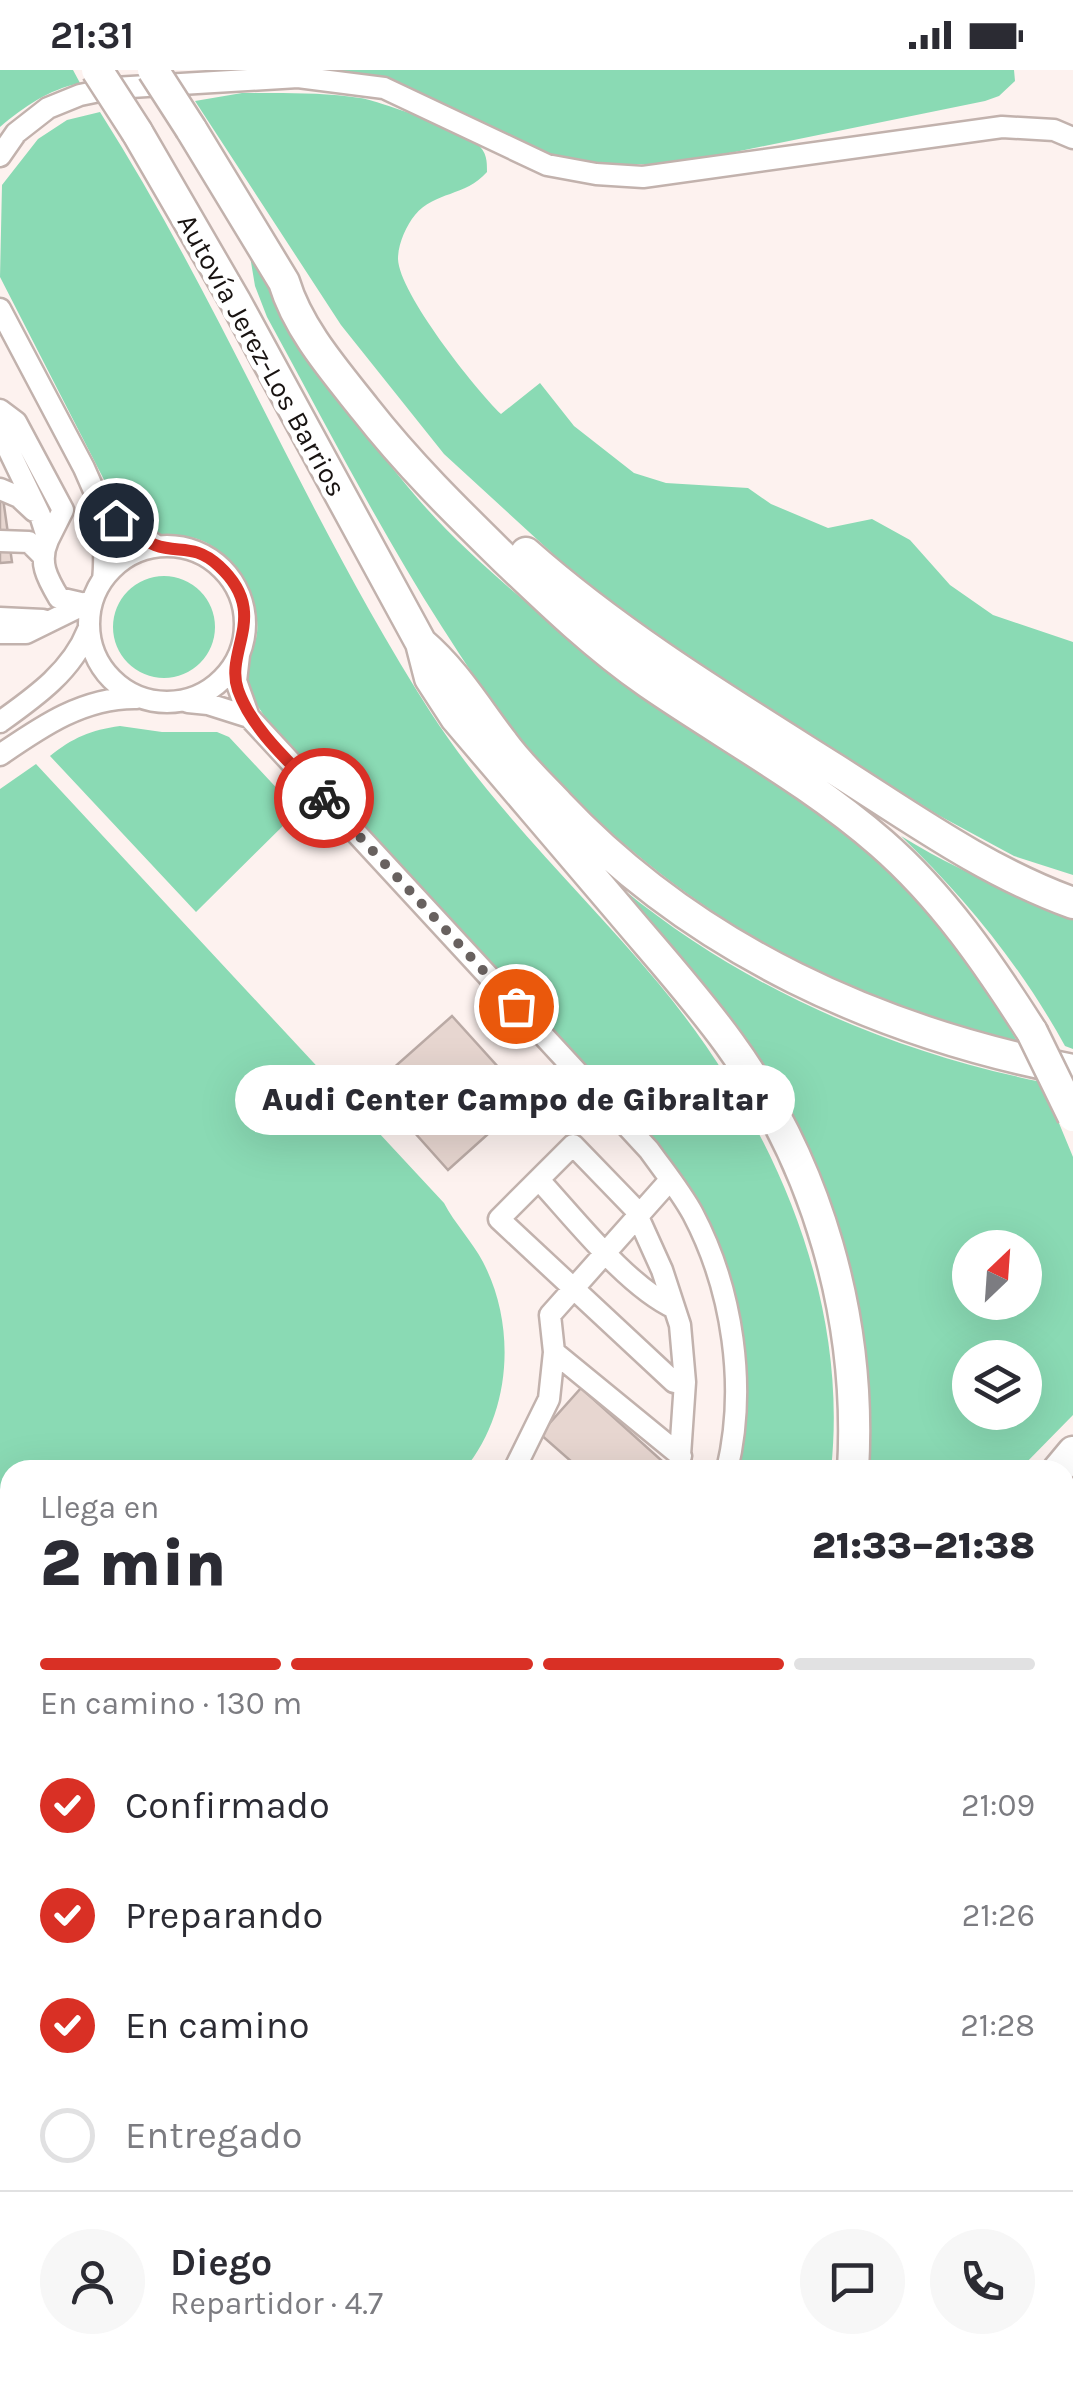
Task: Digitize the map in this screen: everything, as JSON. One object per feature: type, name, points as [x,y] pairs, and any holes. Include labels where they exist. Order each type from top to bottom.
[{"type":"highway","name":"Autovía Jerez-Los Barrios","points":[[97,70],[235,301],[421,643]]},
{"type":"highway","name":"Autovía Jerez-Los Barrios","points":[[153,70],[284,282]]},
{"type":"highway","points":[[284,282],[302,296],[392,418],[478,510],[549,573],[633,639],[954,847],[1028,887],[1073,903]]},
{"type":"highway","points":[[284,282],[290,304],[333,368],[411,465],[580,630],[647,682],[825,800],[916,876],[954,919],[1032,1032],[1073,1116]]},
{"type":"highway","points":[[421,643],[446,664],[506,748],[562,809],[621,865],[694,918],[774,970],[894,1022],[1008,1057],[1073,1070]]},
{"type":"highway","points":[[421,643],[430,678],[456,718],[680,981],[730,1044],[768,1105],[800,1170],[829,1249],[853,1364],[854,1460]]},
{"type":"street","points":[[0,156],[16,134],[48,108],[80,94],[114,88],[298,76],[384,88],[547,165],[596,174],[643,177],[1002,127],[1054,130],[1073,138]]},
{"type":"street","points":[[0,308],[84,468],[106,518],[103,528],[107,548],[103,579],[81,649],[68,666],[43,686],[0,711]]},
{"type":"street","points":[[2,414],[40,515],[48,580],[59,598],[89,614]]},
{"type":"street","points":[[2,414],[29,442],[63,510],[44,547]]},
{"type":"street","points":[[0,489],[19,497],[40,515]]},
{"type":"street","points":[[106,518],[116,520],[157,546]]},
{"type":"street","points":[[0,540],[44,547]]},
{"type":"street","points":[[103,579],[126,557],[157,546],[174,546],[205,556],[229,578],[243,607],[245,623],[236,681],[249,717],[650,1150],[693,1214],[722,1287],[736,1364],[734,1442],[729,1460]]},
{"type":"street","points":[[0,618],[55,620],[89,614]]},
{"type":"street","points":[[89,614],[96,657],[104,670],[128,692],[144,699]]},
{"type":"street","points":[[0,633],[26,633],[55,620]]},
{"type":"street","points":[[176,702],[220,682],[239,655]]},
{"type":"street","points":[[0,722],[37,696],[43,686]]},
{"type":"street","points":[[0,769],[59,726],[64,718],[92,702],[112,698],[208,704],[249,717]]},
{"type":"street","points":[[0,755],[54,718],[64,718]]},
{"type":"street","points":[[680,1460],[685,1382],[680,1326],[674,1308],[638,1215],[573,1145],[499,1219],[674,1382],[685,1382]]},
{"type":"street","points":[[538,1180],[605,1252],[674,1308]]},
{"type":"street","points":[[519,1460],[549,1399],[554,1352],[550,1315],[670,1180]]},
{"type":"street","points":[[554,1352],[677,1460]]},
{"type":"green space","points":[[0,70],[73,70],[80,83],[37,100],[0,127]]},
{"type":"green space","points":[[331,70],[1014,70],[1015,81],[999,96],[985,101],[735,152],[659,164],[605,165],[545,153],[406,86]]},
{"type":"green space","points":[[242,93],[316,94],[370,100],[438,125],[480,147],[486,157],[487,172],[469,186],[423,207],[403,236],[398,259],[424,316],[457,363],[501,414],[540,383],[574,426],[634,473],[666,483],[748,488],[771,504],[828,528],[872,519],[910,540],[950,585],[993,615],[1073,642],[1073,875],[1014,856],[938,815],[712,674],[588,586],[444,454],[341,325],[195,101]]},
{"type":"green space","points":[[100,112],[186,260],[344,565],[431,713],[511,819],[659,984],[735,1092],[794,1211],[814,1274],[828,1338],[834,1404],[831,1460],[735,1460],[741,1344],[665,1155],[267,720],[251,695],[246,678],[257,633],[255,608],[246,584],[231,563],[203,541],[152,534],[120,511],[0,277],[2,185],[38,139],[67,120]]},
{"type":"green space","points":[[250,256],[350,412],[451,534],[580,647],[802,797],[880,862],[956,948],[1020,1046],[888,1005],[775,950],[686,893],[565,789],[495,705],[396,551],[267,317],[255,286]]},
{"type":"green space","points":[[164,576],[183,580],[200,591],[211,608],[215,627],[211,646],[200,663],[183,674],[164,678],[145,674],[128,663],[117,646],[113,627],[117,608],[128,591],[145,580]]},
{"type":"green space","points":[[120,726],[162,732],[217,732],[229,737],[298,811],[196,912],[50,756],[82,736]]},
{"type":"green space","points":[[36,764],[444,1203],[479,1254],[494,1287],[504,1342],[500,1397],[492,1423],[471,1460],[0,1460],[0,789]]},
{"type":"green space","points":[[901,836],[964,870],[1073,918],[1073,1049],[1065,1046],[1030,988],[991,935]]},
{"type":"green space","points":[[624,890],[718,957],[821,1011],[929,1053],[1042,1082],[1073,1157],[1073,1415],[1029,1460],[869,1460],[866,1368],[849,1266],[816,1168],[767,1077]]},
{"type":"building","points":[[0,477],[12,562],[0,563]]},
{"type":"building","points":[[452,1016],[527,1099],[448,1170],[373,1086]]},
{"type":"building","points":[[581,1388],[661,1460],[570,1460],[540,1434]]},
{"type":"way so far","points":[[324,798],[516,1006]]},
{"type":"place","name":"Audi Center Campo de Gibraltar","points":[[516,1006]]},
{"type":"route","points":[[116,520],[157,546],[174,546],[205,556],[229,578],[243,607],[244,640],[236,681],[249,717],[324,798]]}]
